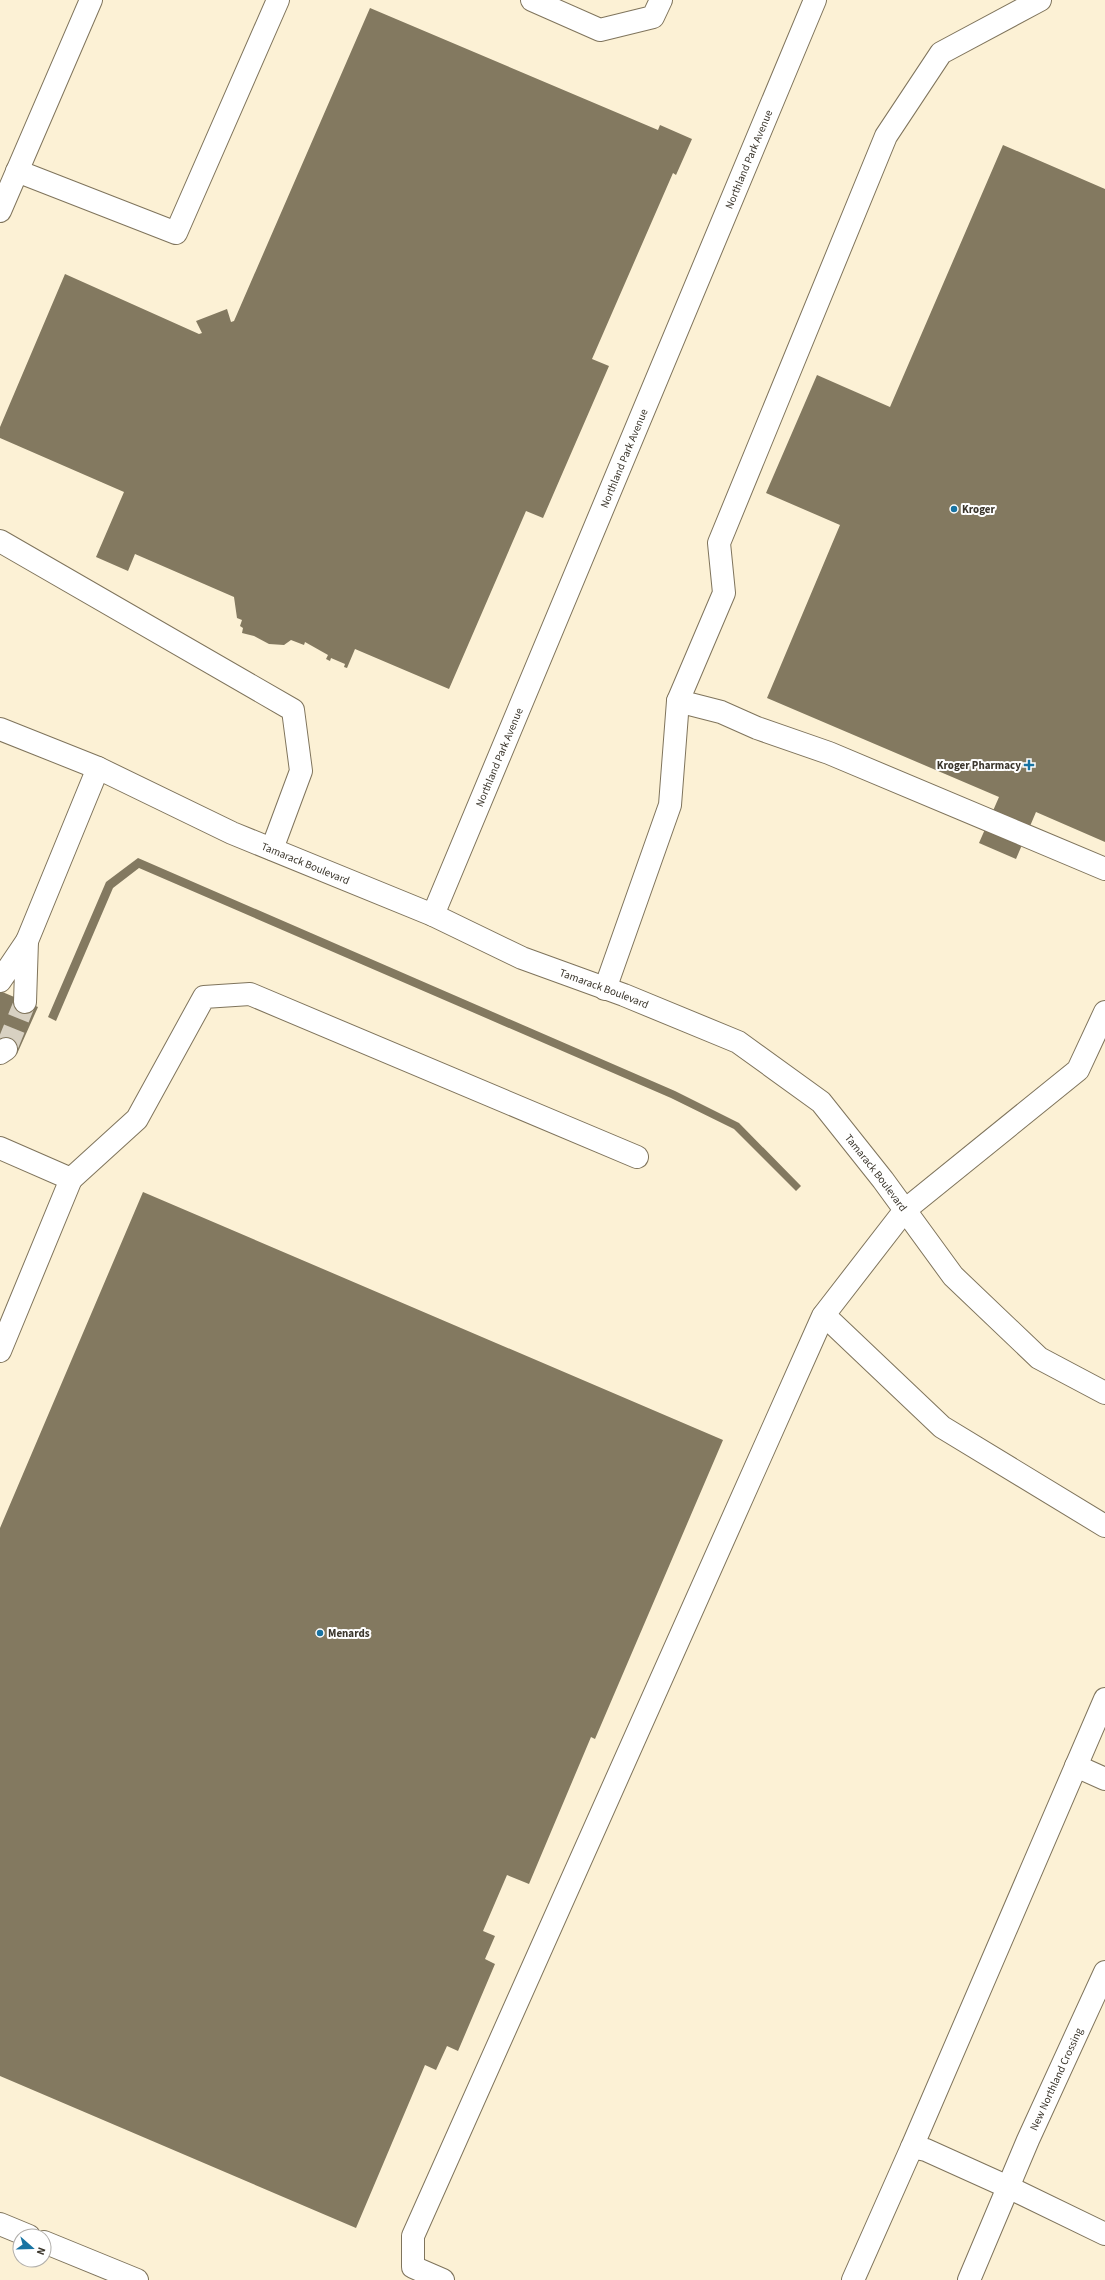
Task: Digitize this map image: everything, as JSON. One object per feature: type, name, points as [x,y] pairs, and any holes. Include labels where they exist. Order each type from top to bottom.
[{"type":"street","points":[[0,211],[91,0]]},
{"type":"street","points":[[17,171],[176,233],[278,0]]},
{"type":"street","points":[[532,0],[600,30],[653,17],[661,0]]},
{"type":"street","name":"Northland Park Avenue","points":[[433,916],[815,0]]},
{"type":"street","points":[[605,989],[670,805],[678,701],[724,592],[719,543],[886,136],[942,53],[1040,0]]},
{"type":"street","points":[[0,541],[293,710],[301,771],[272,849]]},
{"type":"street","points":[[678,701],[721,712],[757,728],[829,753],[1105,869]]},
{"type":"street","name":"Tamarack Boulevard","points":[[0,729],[98,768],[232,832],[433,916],[522,958],[738,1042],[821,1102],[905,1210],[953,1276],[1039,1358],[1105,1393]]},
{"type":"street","points":[[0,981],[27,941],[98,768]]},
{"type":"street","points":[[26,1002],[27,941]]},
{"type":"street","points":[[0,1350],[71,1179],[137,1119],[204,997],[250,994],[637,1157]]},
{"type":"street","points":[[443,2280],[413,2267],[413,2236],[824,1315],[905,1210],[1078,1070],[1105,1012]]},
{"type":"street","points":[[0,1148],[71,1179]]},
{"type":"street","points":[[824,1315],[942,1428],[1105,1526]]},
{"type":"street","points":[[854,2280],[1105,1699]]},
{"type":"street","points":[[1076,1766],[1105,1779]]},
{"type":"street","name":"New Northland Crossing","points":[[969,2280],[1008,2187],[1105,1972]]},
{"type":"street","points":[[912,2147],[926,2150],[1008,2187],[1105,2234]]},
{"type":"street","points":[[0,2224],[12,2229]]},
{"type":"street","points":[[52,2245],[137,2280]]},
{"type":"shaded area","points":[[0,0],[1105,0],[1105,2280],[0,2280]]},
{"type":"building","points":[[370,8],[658,130],[660,125],[692,139],[676,175],[673,173],[592,359],[609,366],[543,518],[526,511],[449,689],[355,649],[347,668],[344,667],[345,664],[331,658],[330,661],[326,659],[328,655],[305,642],[304,645],[291,640],[284,645],[269,644],[254,636],[242,633],[243,628],[240,626],[242,620],[237,618],[234,597],[135,554],[128,571],[96,557],[124,492],[0,438],[0,427],[65,274],[199,334],[202,333],[196,321],[227,309],[231,322],[234,321]]},
{"type":"building","name":"Kroger","points":[[1003,145],[1105,189],[1105,842],[1036,812],[1016,859],[979,843],[999,797],[767,698],[840,525],[766,493],[817,375],[890,407]]},
{"type":"building","points":[[138,858],[675,1091],[739,1123],[801,1186],[796,1191],[734,1129],[671,1098],[139,868],[113,888],[56,1021],[48,1017],[106,882]]},
{"type":"building","points":[[0,991],[38,1007],[17,1054],[0,1047]]},
{"type":"building","name":"Menards","points":[[143,1192],[723,1440],[595,1739],[591,1737],[529,1884],[507,1875],[483,1931],[495,1936],[485,1959],[495,1964],[458,2051],[447,2046],[436,2070],[425,2065],[356,2228],[0,2076],[0,1528]]},
{"type":"tunnel","points":[[6,1049],[25,1002]]},
{"type":"place","name":"Kroger","points":[[954,509]]},
{"type":"place","name":"Kroger Pharmacy","points":[[1029,765]]},
{"type":"place","name":"Menards","points":[[320,1633]]}]
